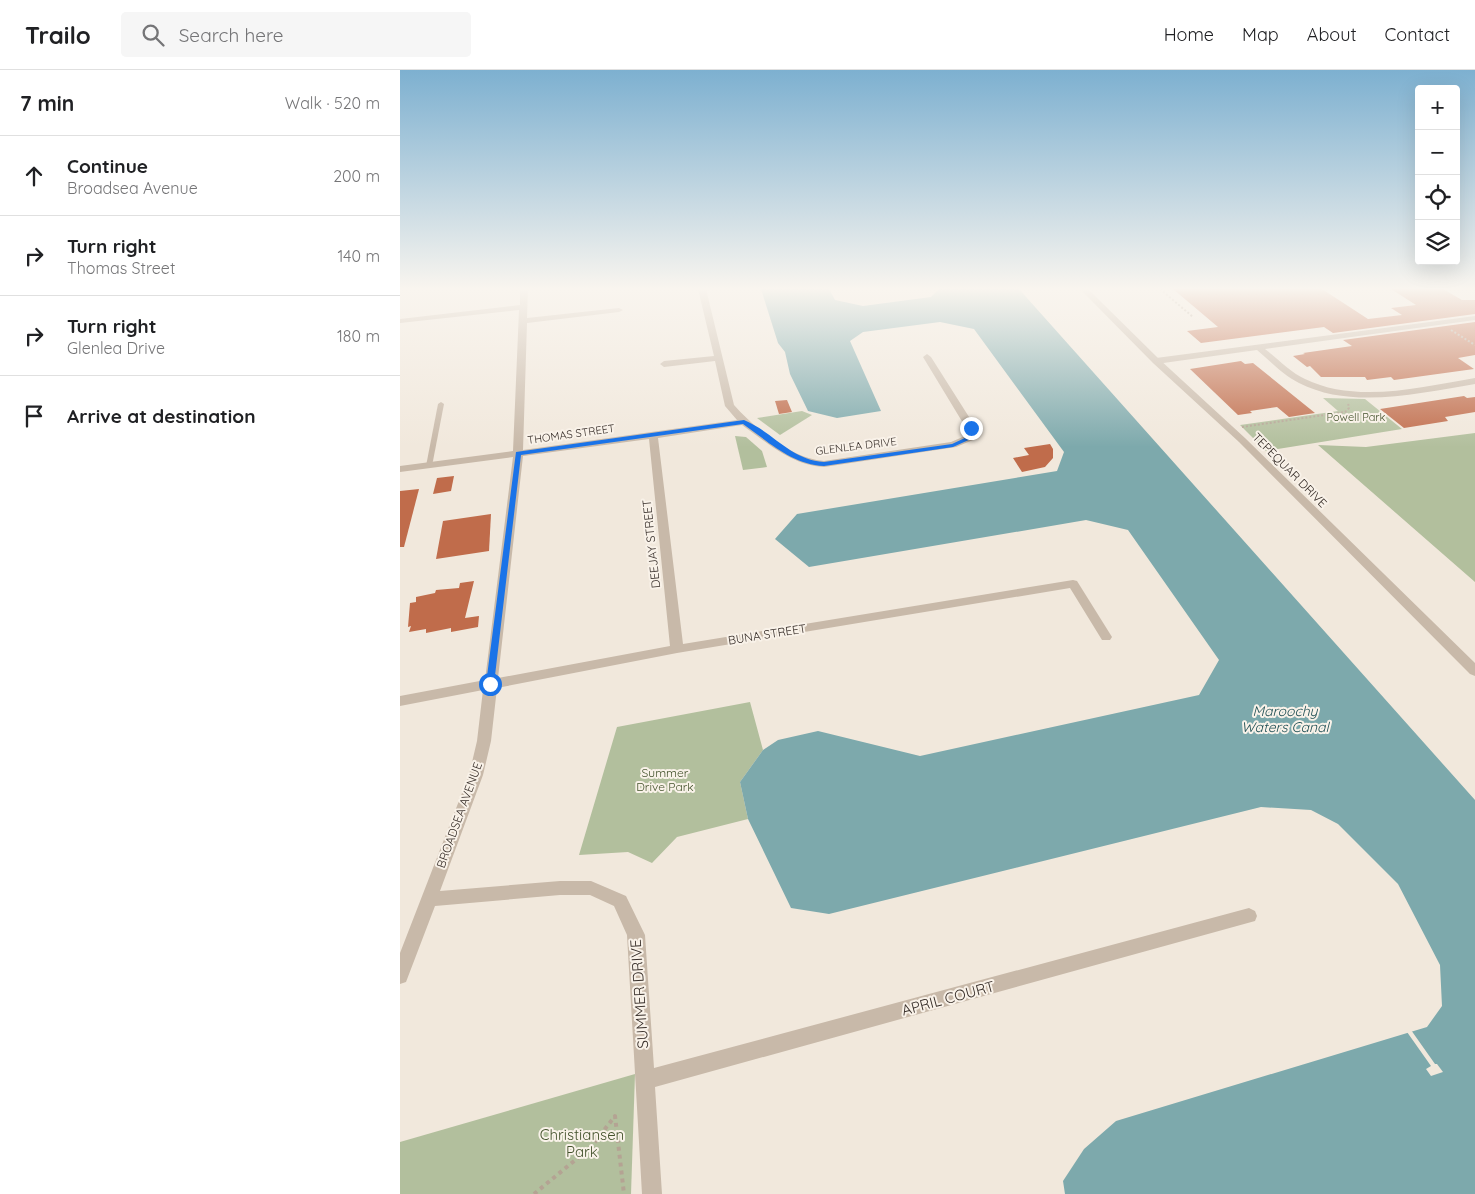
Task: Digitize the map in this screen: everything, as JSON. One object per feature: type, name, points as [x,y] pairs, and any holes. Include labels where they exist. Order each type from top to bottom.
[{"type":"street","name":"BROADSEA AVENUE","points":[[400,976],[476,775],[484,741],[518,454],[521,341]]},
{"type":"street","name":"GLENLEA DRIVE","points":[[713,341],[730,406],[744,422],[794,457],[809,463],[824,464],[953,445],[970,438],[971,428],[927,357]]},
{"type":"street","name":"TEPEQUAR DRIVE","points":[[1136,341],[1242,440],[1475,671]]},
{"type":"street","points":[[1156,361],[1306,341]]},
{"type":"street","points":[[1258,348],[1295,377],[1315,386],[1331,390],[1389,393],[1475,381]]},
{"type":"street","points":[[664,364],[717,358]]},
{"type":"street","name":"THOMAS STREET","points":[[400,469],[653,436],[744,422]]},
{"type":"street","name":"DEEJAY STREET","points":[[653,436],[677,649]]},
{"type":"street","name":"BUNA STREET","points":[[400,700],[677,649],[1073,584],[1106,637]]},
{"type":"street","name":"SUMMER DRIVE","points":[[428,899],[568,888],[591,888],[620,901],[636,935],[652,1194]]},
{"type":"street","name":"APRIL COURT","points":[[646,1080],[1249,916]]},
{"type":"lane","points":[[430,466],[441,404]]},
{"type":"path","points":[[1238,427],[1345,412],[1349,408],[1348,397]]},
{"type":"path","points":[[534,1194],[591,1147],[615,1116],[624,1194]]},
{"type":"green space","name":"Powell Park","points":[[1323,398],[1365,399],[1402,429],[1266,451],[1240,425],[1338,411]]},
{"type":"green space","points":[[802,411],[812,415],[780,435],[757,418]]},
{"type":"green space","points":[[1475,433],[1475,582],[1318,445],[1366,447]]},
{"type":"green space","points":[[735,436],[746,437],[762,451],[767,467],[743,470]]},
{"type":"green space","name":"Summer Drive Park","points":[[750,702],[763,750],[740,782],[748,819],[677,837],[652,863],[628,852],[579,855],[617,727]]},
{"type":"green space","name":"Christiansen Park","points":[[635,1074],[631,1194],[400,1194],[400,1142]]},
{"type":"water","name":"Maroochy Waters Canal","points":[[778,341],[850,341],[881,411],[837,418],[808,411],[790,374],[785,352]]},
{"type":"water","name":"Maroochy Waters Canal","points":[[983,341],[1066,341],[1475,800],[1475,1194],[1065,1194],[1063,1181],[1084,1149],[1116,1121],[1427,1027],[1442,1006],[1440,965],[1398,884],[1338,824],[1311,810],[1261,807],[829,914],[791,908],[748,819],[740,782],[763,750],[778,740],[818,731],[920,756],[1199,695],[1219,660],[1128,530],[1086,520],[809,567],[775,539],[797,514],[1057,471],[1064,452]]},
{"type":"pier","points":[[1411,1030],[1435,1064],[1443,1072],[1431,1076],[1426,1069],[1431,1066],[1407,1032]]},
{"type":"building","points":[[1345,341],[1475,341],[1475,355],[1458,358],[1474,369],[1394,380],[1391,377],[1367,380],[1365,377],[1321,377],[1310,366],[1307,367],[1293,356],[1352,346]]},
{"type":"building","points":[[1241,361],[1245,364],[1253,363],[1315,413],[1289,417],[1277,407],[1250,411],[1252,413],[1238,415],[1190,369]]},
{"type":"building","points":[[1464,396],[1467,398],[1475,397],[1475,412],[1445,417],[1448,421],[1404,428],[1380,409]]},
{"type":"building","points":[[787,400],[792,412],[779,414],[775,401]]},
{"type":"building","points":[[1050,444],[1053,449],[1053,458],[1045,467],[1022,472],[1013,458],[1029,455],[1024,448]]},
{"type":"building","points":[[454,476],[451,491],[433,494],[437,478]]},
{"type":"building","points":[[419,489],[404,547],[400,547],[400,491]]},
{"type":"building","points":[[491,514],[489,551],[436,559],[443,521]]},
{"type":"building","points":[[474,581],[465,618],[479,616],[478,627],[451,632],[451,628],[426,633],[426,629],[409,632],[411,626],[408,627],[410,603],[416,602],[416,597],[435,593],[436,590],[459,588],[460,583]]},
{"type":"route","points":[[490,684],[518,454],[744,422],[794,457],[809,463],[824,464],[953,445],[970,438],[971,428]]}]
